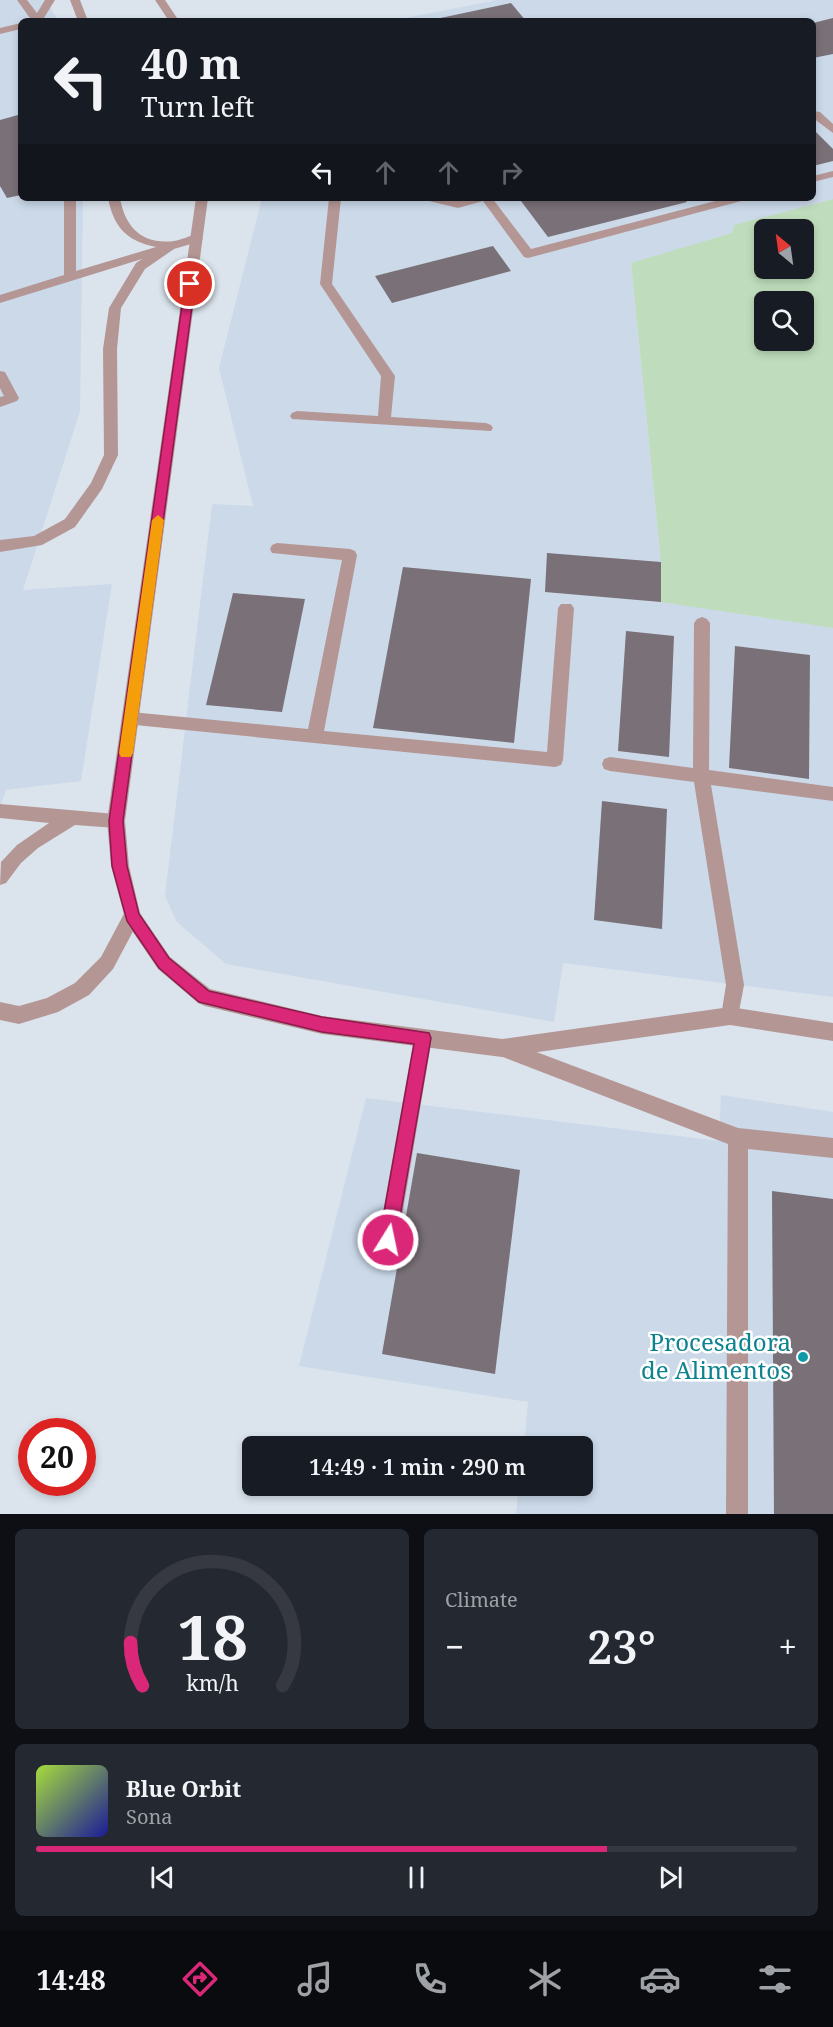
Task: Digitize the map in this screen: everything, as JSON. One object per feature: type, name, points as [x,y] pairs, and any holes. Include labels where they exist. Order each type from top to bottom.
[{"type":"street","points":[[22,0],[35,18]]},
{"type":"street","points":[[39,18],[50,0]]},
{"type":"street","points":[[75,0],[82,18]]},
{"type":"street","points":[[160,0],[172,18]]},
{"type":"street","points":[[0,31],[18,27]]},
{"type":"street","points":[[816,114],[833,130]]},
{"type":"street","points":[[816,178],[833,174]]},
{"type":"street","points":[[70,201],[70,277]]},
{"type":"street","points":[[114,201],[116,212],[128,234],[150,242],[172,245]]},
{"type":"street","points":[[202,201],[116,821],[120,866],[132,916],[164,963],[205,997],[322,1025],[501,1048],[738,1138],[833,1148]]},
{"type":"street","points":[[335,201],[326,284],[388,376],[384,421]]},
{"type":"street","points":[[444,201],[458,204],[471,201]]},
{"type":"street","points":[[486,201],[528,254],[730,201]]},
{"type":"street","points":[[697,201],[703,208]]},
{"type":"street","points":[[0,299],[196,238]]},
{"type":"street","points":[[0,546],[37,541],[70,523],[97,485],[111,455],[111,349],[115,308],[140,266],[172,245]]},
{"type":"street","points":[[0,375],[12,398],[0,402]]},
{"type":"street","points":[[297,416],[486,428]]},
{"type":"street","points":[[277,549],[350,555],[315,737]]},
{"type":"street","points":[[131,719],[555,760],[566,608]]},
{"type":"street","points":[[702,623],[701,776],[735,985],[730,1016]]},
{"type":"street","points":[[610,764],[833,794]]},
{"type":"street","points":[[0,811],[116,821]]},
{"type":"street","points":[[0,877],[9,863],[38,837],[73,817]]},
{"type":"street","points":[[0,1022],[51,1006],[82,989],[107,963],[132,916]]},
{"type":"street","points":[[0,1011],[19,1015]]},
{"type":"street","points":[[501,1048],[730,1016],[833,1032]]},
{"type":"street","points":[[388,1240],[423,1038]]},
{"type":"street","points":[[738,1138],[738,1514]]},
{"type":"shaded area","points":[[0,0],[46,0],[56,18],[18,18],[18,201],[83,201],[80,411],[23,590],[112,584],[81,781],[6,790],[0,806]]},
{"type":"shaded area","points":[[497,0],[833,0],[833,199],[734,225],[732,233],[631,264],[661,562],[661,601],[833,628],[833,997],[563,963],[554,1022],[226,964],[177,922],[165,896],[212,504],[253,506],[219,368],[261,201],[816,201],[816,18],[405,18]]},
{"type":"shaded area","points":[[721,1095],[833,1112],[833,1514],[516,1514],[518,1496],[593,1496],[593,1436],[525,1436],[528,1402],[299,1366],[366,1098],[719,1141]]},
{"type":"green space","points":[[833,199],[833,628],[661,602],[661,562],[631,263],[732,233],[734,225],[754,220],[754,279],[814,279],[814,219],[757,219]]},
{"type":"building","points":[[511,3],[524,18],[440,18]]},
{"type":"building","points":[[833,18],[833,54],[816,57],[816,22]]},
{"type":"building","points":[[18,115],[18,196],[7,198],[0,186],[0,120]]},
{"type":"building","points":[[816,132],[833,149],[833,161],[816,165]]},
{"type":"building","points":[[521,201],[687,202],[548,237]]},
{"type":"building","points":[[493,246],[511,271],[392,303],[375,276]]},
{"type":"building","points":[[547,553],[661,562],[661,602],[545,592]]},
{"type":"building","points":[[403,567],[531,579],[514,743],[373,728]]},
{"type":"building","points":[[233,593],[305,599],[282,712],[206,705]]},
{"type":"building","points":[[626,631],[674,636],[669,757],[618,751]]},
{"type":"building","points":[[735,646],[810,655],[809,779],[729,768]]},
{"type":"building","points":[[602,801],[667,809],[662,929],[594,920]]},
{"type":"building","points":[[417,1153],[520,1170],[495,1374],[382,1354]]},
{"type":"building","name":"Procesadora de Alimentos","points":[[772,1191],[833,1199],[833,1514],[774,1514]]},
{"type":"slow traffic","points":[[126,753],[158,520]]},
{"type":"place","name":"Procesadora de Alimentos","points":[[803,1357]]},
{"type":"route","points":[[190,284],[116,821],[120,866],[132,916],[164,963],[205,997],[322,1025],[423,1038],[388,1240]]}]
